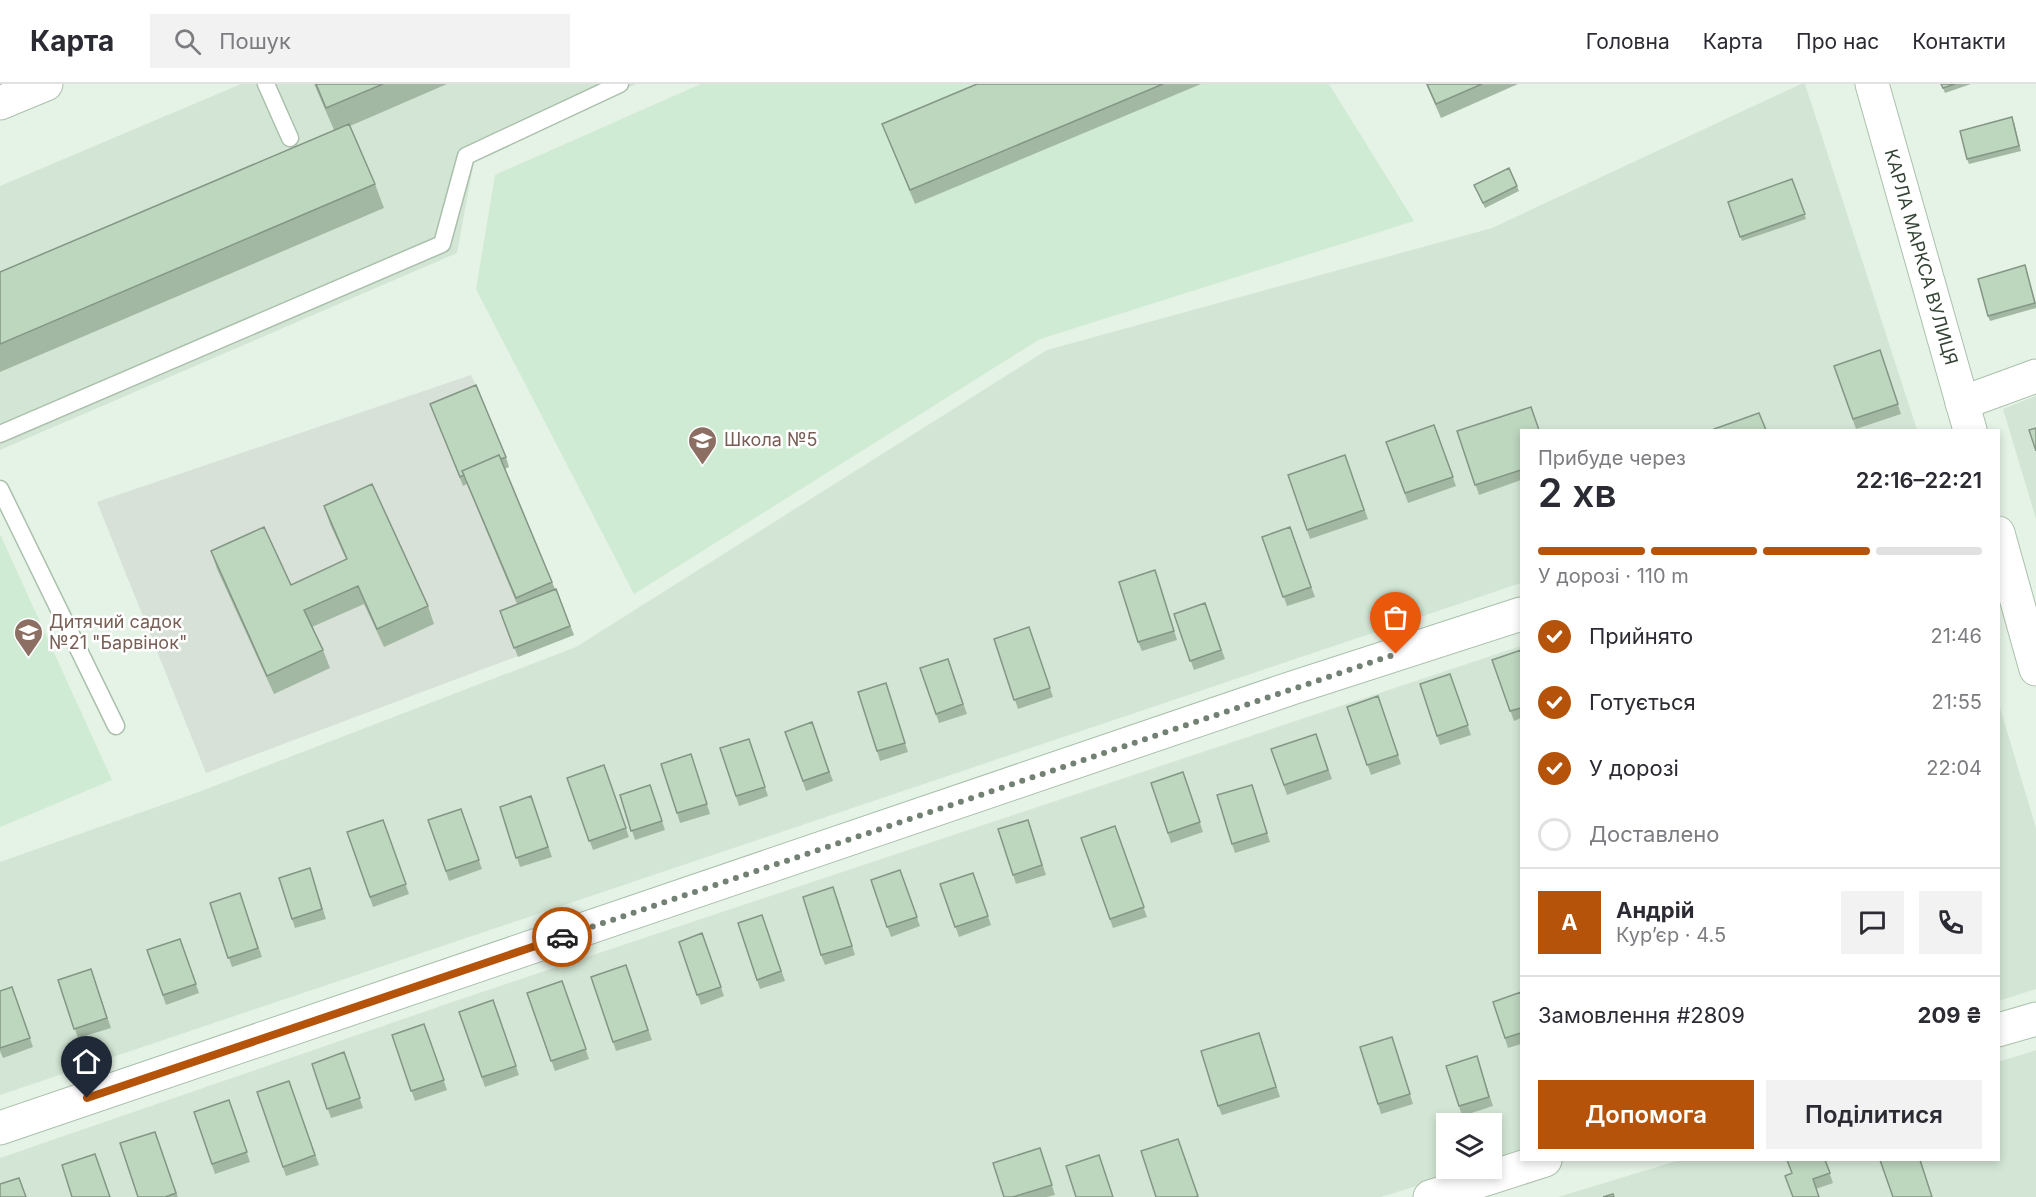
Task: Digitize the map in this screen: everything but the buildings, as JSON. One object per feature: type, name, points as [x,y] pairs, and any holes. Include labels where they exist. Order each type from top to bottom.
[{"type":"street","points":[[0,103],[46,84]]},
{"type":"street","name":"КАРЛА МАРКСА ВУЛИЦЯ","points":[[1872,84],[1966,417]]},
{"type":"street","points":[[1966,417],[2036,376]]},
{"type":"street","points":[[2000,539],[2036,669]]},
{"type":"street","points":[[0,1128],[1292,688],[1520,614]]},
{"type":"street","points":[[2000,1029],[2036,1019]]},
{"type":"street","points":[[1430,1197],[1542,1161]]},
{"type":"lane","points":[[266,84],[290,138]]},
{"type":"lane","points":[[0,434],[442,243],[466,156],[620,84]]},
{"type":"lane","points":[[0,489],[116,726]]},
{"type":"shaded area","points":[[241,84],[636,84],[474,161],[457,253],[0,450],[0,186]]},
{"type":"shaded area","name":"Школа №5","points":[[701,84],[1329,84],[1414,221],[1040,339],[634,594],[476,289],[495,175]]},
{"type":"shaded area","points":[[1805,84],[1917,429],[1520,429],[1520,583],[0,1095],[0,862],[196,793],[576,647],[1047,350],[1492,228]]},
{"type":"shaded area","points":[[471,375],[480,394],[505,469],[574,635],[206,773],[97,502]]},
{"type":"shaded area","points":[[2036,396],[2036,519],[2003,409]]},
{"type":"shaded area","name":"Дитячий садок №21 \"Барвінок\"","points":[[0,534],[112,780],[0,827]]},
{"type":"shaded area","points":[[1520,646],[1520,1153],[1502,1159],[1502,1113],[1436,1113],[1436,1179],[1439,1179],[1381,1197],[0,1197],[0,1158],[470,996]]},
{"type":"shaded area","points":[[2000,708],[2036,828],[2036,989],[2000,1000]]},
{"type":"shaded area","points":[[2036,1050],[2036,1197],[1558,1197],[1677,1161],[2000,1161],[2000,1061]]},
{"type":"way so far","points":[[562,937],[1396,654]]},
{"type":"place","name":"Школа №5","points":[[703,466]]},
{"type":"place","name":"Дитячий садок №21 \"Барвінок\"","points":[[28,658]]},
{"type":"route","points":[[87,1098],[562,937]]}]
